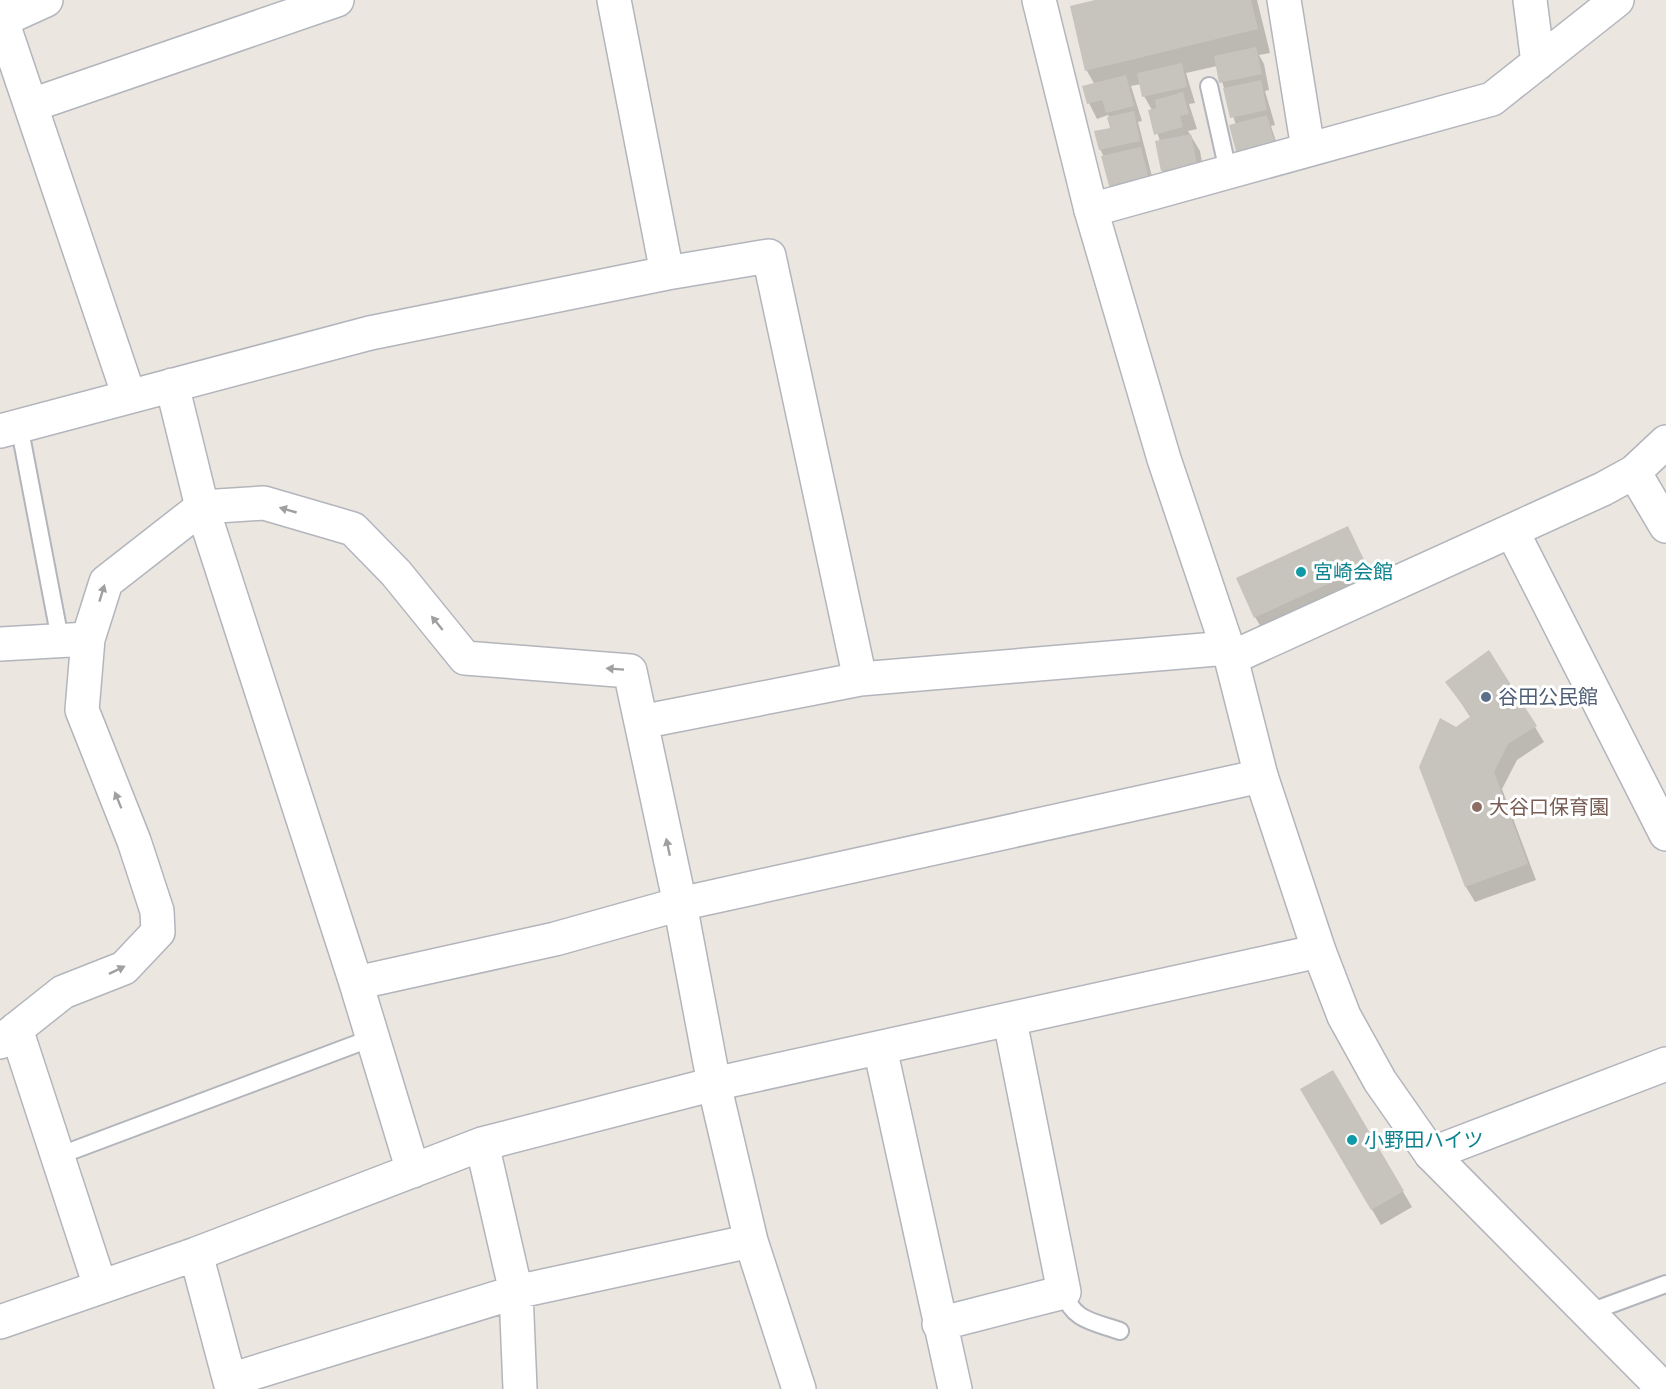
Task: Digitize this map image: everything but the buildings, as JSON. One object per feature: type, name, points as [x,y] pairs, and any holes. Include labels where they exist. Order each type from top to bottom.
[{"type":"street","points":[[46,0],[1,17],[129,396]]},
{"type":"street","points":[[32,105],[301,6],[337,0]]},
{"type":"street","points":[[614,0],[667,273]]},
{"type":"street","points":[[1039,0],[1091,210],[1164,459],[1229,653],[1261,776],[1319,951],[1344,1016],[1380,1081],[1431,1154],[1660,1383]]},
{"type":"street","points":[[1284,0],[1308,149]]},
{"type":"street","points":[[1530,0],[1538,63]]},
{"type":"street","points":[[1091,210],[1492,99],[1617,0]]},
{"type":"street","points":[[9,428],[370,333],[667,273],[769,256],[860,679]]},
{"type":"street","points":[[172,385],[202,507],[356,983],[413,1172]]},
{"type":"street","points":[[641,722],[860,679],[1229,653],[1512,531],[1634,472],[1666,442]]},
{"type":"street","points":[[1634,472],[1666,526]]},
{"type":"street","points":[[100,1286],[57,1156],[8,1035],[63,992],[124,968],[158,932],[157,911],[134,841],[82,710],[74,639],[106,582],[202,507],[264,503],[353,529],[396,573],[465,658],[630,670],[680,904],[714,1084],[751,1241],[799,1389]]},
{"type":"street","points":[[1512,531],[1666,834]]},
{"type":"street","points":[[0,644],[74,639]]},
{"type":"street","points":[[356,983],[555,939],[680,904],[1261,776]]},
{"type":"street","points":[[0,1322],[196,1254],[482,1144],[714,1084],[1010,1021],[1319,951]]},
{"type":"street","points":[[939,1324],[1064,1292],[1010,1021]]},
{"type":"street","points":[[880,1048],[955,1389]]},
{"type":"street","points":[[1431,1154],[1666,1064]]},
{"type":"street","points":[[482,1144],[516,1292],[520,1389]]},
{"type":"street","points":[[196,1254],[231,1384],[516,1292],[751,1241]]},
{"type":"lane","points":[[1209,86],[1228,171]]},
{"type":"lane","points":[[9,428],[74,639]]},
{"type":"lane","points":[[57,1156],[372,1038]]},
{"type":"lane","points":[[1590,1312],[1666,1284]]},
{"type":"lane","points":[[1064,1292],[1068,1306],[1082,1318],[1120,1331]]},
{"type":"place","name":"宮崎会館","points":[[1301,572]]},
{"type":"place","name":"谷田公民館","points":[[1486,697]]},
{"type":"place","name":"大谷口保育園","points":[[1477,807]]},
{"type":"place","name":"小野田ハイツ","points":[[1352,1140]]}]
